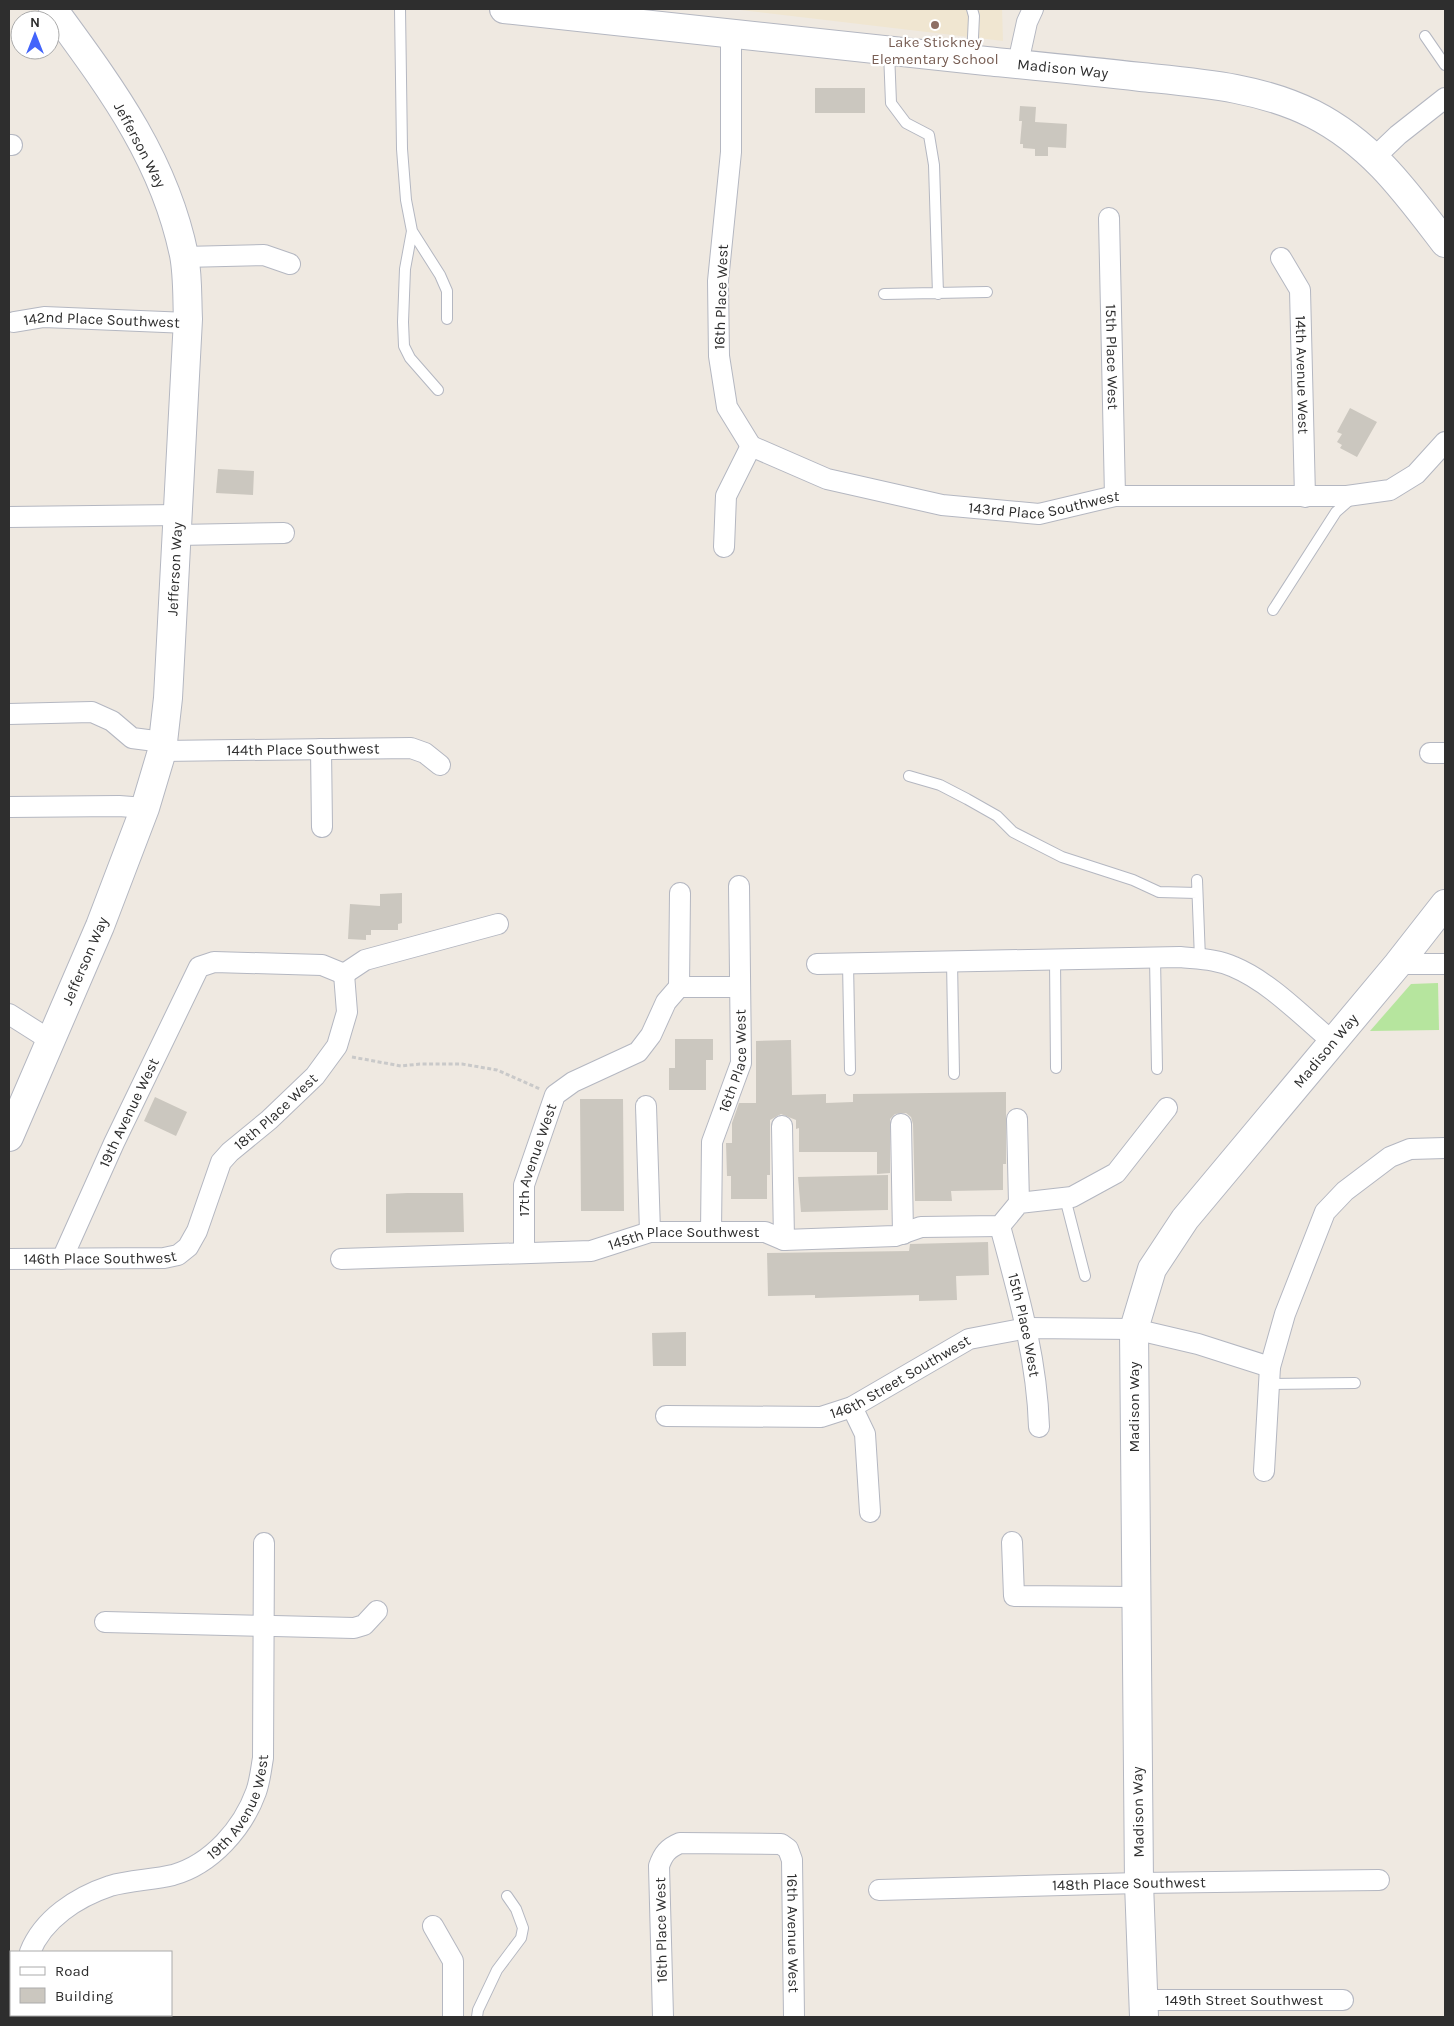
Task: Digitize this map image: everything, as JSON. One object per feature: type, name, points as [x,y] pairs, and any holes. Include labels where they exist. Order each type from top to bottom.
[{"type":"street","name":"Jefferson Way","points":[[9,1137],[120,876],[145,808],[162,746],[168,698],[188,323],[184,257],[173,212],[161,179],[136,131],[102,77],[53,9]]},
{"type":"street","name":"Madison Way","points":[[504,9],[646,21],[731,34],[1217,85],[1251,92],[1280,100],[1311,113],[1354,139],[1375,157],[1396,180],[1445,243]]},
{"type":"street","points":[[1018,63],[1027,22],[1033,9]]},
{"type":"street","name":"16th Place West","points":[[731,34],[731,152],[718,281],[719,356],[727,407],[751,446]]},
{"type":"street","points":[[1375,157],[1398,135],[1445,98]]},
{"type":"street","name":"15th Place West","points":[[1109,218],[1115,496]]},
{"type":"street","points":[[184,257],[264,255],[290,264]]},
{"type":"street","name":"14th Avenue West","points":[[1281,258],[1300,290],[1305,497]]},
{"type":"street","name":"142nd Place Southwest","points":[[14,322],[44,317],[188,323]]},
{"type":"street","points":[[1351,495],[1390,490],[1416,474],[1445,442]]},
{"type":"street","points":[[724,547],[726,496],[751,446]]},
{"type":"street","name":"143rd Place Southwest","points":[[751,446],[827,479],[942,505],[1039,514],[1115,496],[1305,497],[1351,495]]},
{"type":"street","points":[[9,518],[178,525],[284,533]]},
{"type":"street","name":"144th Place Southwest","points":[[9,714],[92,712],[112,721],[132,738],[162,746],[321,749],[412,748],[424,753],[440,764]]},
{"type":"street","points":[[321,749],[322,828]]},
{"type":"street","points":[[9,807],[120,806],[145,808]]},
{"type":"street","name":"16th Place West","points":[[711,1232],[712,1142],[741,1062],[738,886]]},
{"type":"street","points":[[680,893],[679,987],[740,986]]},
{"type":"street","name":"Madison Way","points":[[1144,2009],[1139,1883],[1134,1329],[1152,1269],[1184,1219],[1398,964],[1445,904]]},
{"type":"street","points":[[344,974],[365,960],[498,924]]},
{"type":"street","points":[[817,964],[1155,958],[1209,960],[1234,967],[1260,981],[1333,1042]]},
{"type":"street","name":"19th Avenue West","points":[[62,1259],[114,1143],[199,967],[214,962],[322,965],[344,974]]},
{"type":"street","points":[[1398,964],[1445,964]]},
{"type":"street","name":"18th Place West","points":[[188,1247],[197,1231],[221,1162],[315,1076],[337,1046],[347,1012],[344,974]]},
{"type":"street","name":"17th Avenue West","points":[[524,1253],[524,1185],[555,1095],[573,1082],[638,1052],[651,1036],[666,1002],[679,987]]},
{"type":"street","points":[[9,1014],[50,1040]]},
{"type":"street","points":[[646,1106],[650,1232]]},
{"type":"street","points":[[1020,1203],[1069,1198],[1116,1173],[1167,1108]]},
{"type":"street","points":[[1000,1226],[1020,1203],[1017,1119]]},
{"type":"street","points":[[901,1124],[903,1234]]},
{"type":"street","points":[[782,1126],[784,1240]]},
{"type":"street","points":[[1264,1471],[1270,1375],[1285,1314],[1325,1212],[1345,1191],[1390,1157],[1410,1149],[1445,1148]]},
{"type":"street","name":"15th Place West","points":[[1000,1226],[1027,1328],[1038,1395],[1039,1427]]},
{"type":"street","name":"145th Place Southwest","points":[[341,1259],[591,1251],[650,1232],[765,1232],[784,1240],[895,1236],[921,1227],[1000,1226]]},
{"type":"street","name":"146th Place Southwest","points":[[9,1259],[164,1258],[178,1255],[188,1247]]},
{"type":"street","name":"146th Street Southwest","points":[[666,1416],[821,1416],[852,1407],[969,1339],[1027,1328],[1134,1329],[1198,1344],[1270,1375]]},
{"type":"street","points":[[852,1407],[864,1434],[870,1512]]},
{"type":"street","points":[[1012,1542],[1014,1596],[1136,1597]]},
{"type":"street","name":"19th Avenue West","points":[[31,1951],[53,1918],[78,1899],[110,1886],[174,1874],[202,1862],[226,1841],[245,1817],[257,1790],[263,1758],[264,1543]]},
{"type":"street","points":[[104,1622],[354,1628],[364,1625],[377,1611]]},
{"type":"street","name":"16th Avenue West","points":[[670,1847],[680,1843],[781,1844],[788,1849],[792,1860],[794,2017]]},
{"type":"street","name":"16th Place West","points":[[663,2017],[659,1866],[662,1856],[670,1847]]},
{"type":"street","name":"148th Place Southwest","points":[[878,1890],[1139,1883],[1379,1880]]},
{"type":"street","points":[[433,1926],[453,1962],[453,2017]]},
{"type":"street","name":"149th Street Southwest","points":[[1144,2009],[1343,2000]]},
{"type":"lane","points":[[400,9],[402,149],[406,200],[412,231],[405,269],[404,346],[410,358],[438,390]]},
{"type":"lane","points":[[972,9],[974,16],[972,59]]},
{"type":"lane","points":[[1425,36],[1445,65]]},
{"type":"lane","points":[[889,51],[891,103],[906,123],[929,135],[934,165],[938,294]]},
{"type":"lane","points":[[412,231],[440,274],[447,291],[447,319]]},
{"type":"lane","points":[[884,294],[988,292]]},
{"type":"lane","points":[[1273,610],[1336,512],[1351,495]]},
{"type":"lane","points":[[909,776],[940,785],[967,799],[997,816],[1013,832],[1062,857],[1133,880],[1159,892],[1197,893]]},
{"type":"lane","points":[[1197,880],[1200,959]]},
{"type":"lane","points":[[1155,958],[1157,1069]]},
{"type":"lane","points":[[1055,960],[1056,1068]]},
{"type":"lane","points":[[952,962],[954,1074]]},
{"type":"lane","points":[[848,964],[850,1070]]},
{"type":"lane","points":[[1069,1198],[1084,1276]]},
{"type":"lane","points":[[1270,1375],[1355,1383]]},
{"type":"lane","points":[[477,2017],[478,2010],[497,1970],[521,1938],[523,1928],[516,1909],[507,1896]]},
{"type":"path","points":[[332,1053],[401,1066],[462,1064],[497,1070],[555,1095]]},
{"type":"shaded area","name":"Lake Stickney Elementary School","points":[[732,9],[1002,9],[1003,41]]},
{"type":"green space","points":[[1438,983],[1439,1030],[1370,1031],[1411,984]]},
{"type":"building","points":[[815,88],[865,88],[865,113],[815,113]]},
{"type":"building","points":[[1020,106],[1036,107],[1035,122],[1067,124],[1066,148],[1048,147],[1048,156],[1035,156],[1035,149],[1023,148],[1023,144],[1020,144],[1022,121],[1019,121]]},
{"type":"building","points":[[1350,408],[1377,422],[1357,457],[1340,448],[1342,445],[1337,442],[1342,434],[1337,432]]},
{"type":"building","points":[[218,469],[254,471],[253,495],[216,493]]},
{"type":"building","points":[[402,893],[402,923],[398,924],[398,930],[371,930],[371,935],[366,935],[366,940],[348,939],[350,904],[380,906],[380,894]]},
{"type":"building","points":[[675,1039],[713,1039],[713,1060],[706,1060],[706,1090],[669,1090],[669,1068],[675,1068]]},
{"type":"building","points":[[791,1040],[792,1095],[826,1094],[826,1103],[853,1102],[853,1094],[1006,1092],[1006,1164],[1003,1164],[1003,1190],[951,1191],[952,1201],[915,1201],[913,1124],[911,1117],[906,1113],[895,1114],[890,1119],[890,1173],[877,1174],[877,1152],[799,1152],[799,1128],[796,1129],[796,1120],[781,1114],[770,1120],[770,1175],[767,1175],[767,1199],[731,1199],[731,1176],[727,1176],[726,1143],[732,1143],[732,1123],[739,1103],[756,1103],[756,1041]]},
{"type":"building","points":[[155,1097],[187,1112],[176,1136],[144,1121]]},
{"type":"building","points":[[580,1099],[623,1099],[624,1211],[581,1211]]},
{"type":"building","points":[[888,1175],[888,1210],[801,1212],[798,1177]]},
{"type":"building","points":[[463,1193],[464,1232],[386,1233],[386,1194]]},
{"type":"building","points":[[988,1242],[989,1275],[956,1276],[957,1300],[919,1301],[919,1295],[815,1298],[815,1295],[768,1296],[767,1253],[909,1251],[910,1244]]},
{"type":"building","points":[[686,1332],[686,1366],[653,1366],[652,1333]]},
{"type":"place","name":"Lake Stickney Elementary School","points":[[935,25]]}]
